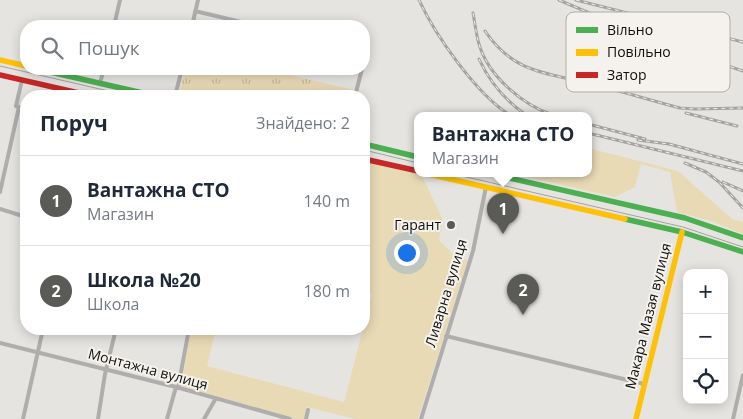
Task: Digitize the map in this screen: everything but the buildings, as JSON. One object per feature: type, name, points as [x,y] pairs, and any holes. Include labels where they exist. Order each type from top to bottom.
[{"type":"main road","points":[[0,60],[20,65]]},
{"type":"main road","points":[[0,75],[66,90]]},
{"type":"main road","points":[[64,75],[130,90]]},
{"type":"main road","points":[[370,145],[414,156]]},
{"type":"main road","points":[[370,160],[414,171]]},
{"type":"main road","points":[[442,177],[682,232],[743,252]]},
{"type":"main road","name":"Ливарна вулиця","points":[[486,187],[487,177]]},
{"type":"main road","points":[[506,177],[685,218],[743,238]]},
{"type":"main road","name":"Макара Мазая вулиця","points":[[636,419],[685,218]]},
{"type":"street","points":[[115,20],[120,0]]},
{"type":"street","points":[[193,20],[198,0]]},
{"type":"street","points":[[195,11],[233,20]]},
{"type":"street","points":[[100,83],[102,75]]},
{"type":"street","points":[[177,90],[180,75]]},
{"type":"street","points":[[357,90],[360,75]]},
{"type":"street","points":[[0,192],[19,107],[16,106],[22,80]]},
{"type":"street","name":"Ливарна вулиця","points":[[420,419],[473,251],[486,187]]},
{"type":"street","points":[[0,209],[20,215]]},
{"type":"street","points":[[23,419],[41,335]]},
{"type":"street","points":[[98,419],[106,369],[114,335]]},
{"type":"street","points":[[167,419],[177,387],[188,335]]},
{"type":"street","points":[[446,336],[644,384]]},
{"type":"street","name":"Монтажна вулиця","points":[[0,343],[177,387],[290,419]]},
{"type":"street","points":[[733,419],[743,375]]},
{"type":"street","points":[[204,419],[216,398]]},
{"type":"street","points":[[306,419],[308,410]]},
{"type":"green space","points":[[184,75],[290,75],[354,90],[180,90]]},
{"type":"green space","points":[[592,149],[678,171],[732,219],[743,222],[743,234],[711,221],[677,212],[670,172],[641,164],[635,187],[615,197],[527,177],[592,177]]},
{"type":"green space","points":[[370,162],[414,172],[414,177],[422,177],[443,220],[439,240],[456,257],[468,260],[418,419],[355,419],[307,407],[304,419],[296,419],[181,386],[190,335],[215,335],[207,366],[344,402],[361,335],[370,335],[370,302],[372,294],[370,293]]},
{"type":"tram line","points":[[0,66],[20,71]]},
{"type":"tram line","points":[[39,75],[104,90]]},
{"type":"tram line","points":[[370,151],[414,162]]},
{"type":"tram line","points":[[466,177],[683,227],[743,247]]},
{"type":"railway","points":[[419,0],[435,30],[458,63],[484,94],[506,112]]},
{"type":"railway","points":[[559,0],[587,12]]},
{"type":"railway","points":[[576,0],[624,12]]},
{"type":"railway","points":[[473,13],[478,40],[484,56],[498,78],[519,97],[546,112]]},
{"type":"railway","points":[[485,31],[506,55],[518,63],[542,73],[566,79]]},
{"type":"railway","points":[[730,39],[743,42]]},
{"type":"railway","points":[[479,59],[499,90],[522,112]]},
{"type":"railway","points":[[730,66],[743,71]]},
{"type":"railway","points":[[621,92],[680,108],[743,108]]},
{"type":"railway","points":[[686,113],[737,126]]},
{"type":"railway","points":[[592,125],[645,139]]},
{"type":"railway","points":[[592,134],[743,171]]},
{"type":"railway","points":[[638,140],[669,144],[743,164]]},
{"type":"railway","points":[[685,163],[706,172],[719,182],[743,208]]},
{"type":"railway","points":[[723,182],[743,191]]},
{"type":"traffic: fast","points":[[63,75],[130,90]]},
{"type":"traffic: fast","points":[[370,145],[414,156]]},
{"type":"traffic: fast","points":[[505,177],[685,218],[743,238]]},
{"type":"traffic: fast","points":[[625,219],[682,232],[743,252]]},
{"type":"traffic: slow","points":[[0,60],[20,65]]},
{"type":"traffic: slow","points":[[441,177],[625,219]]},
{"type":"traffic: slow","points":[[636,419],[682,232]]},
{"type":"traffic: jam","points":[[0,75],[66,90]]},
{"type":"traffic: jam","points":[[370,160],[414,170]]},
{"type":"place","name":"Гарант","points":[[451,225]]},
{"type":"place","name":"Вантажна СТО","points":[[503,234]]},
{"type":"place","name":"Школа №20","points":[[523,315]]}]
